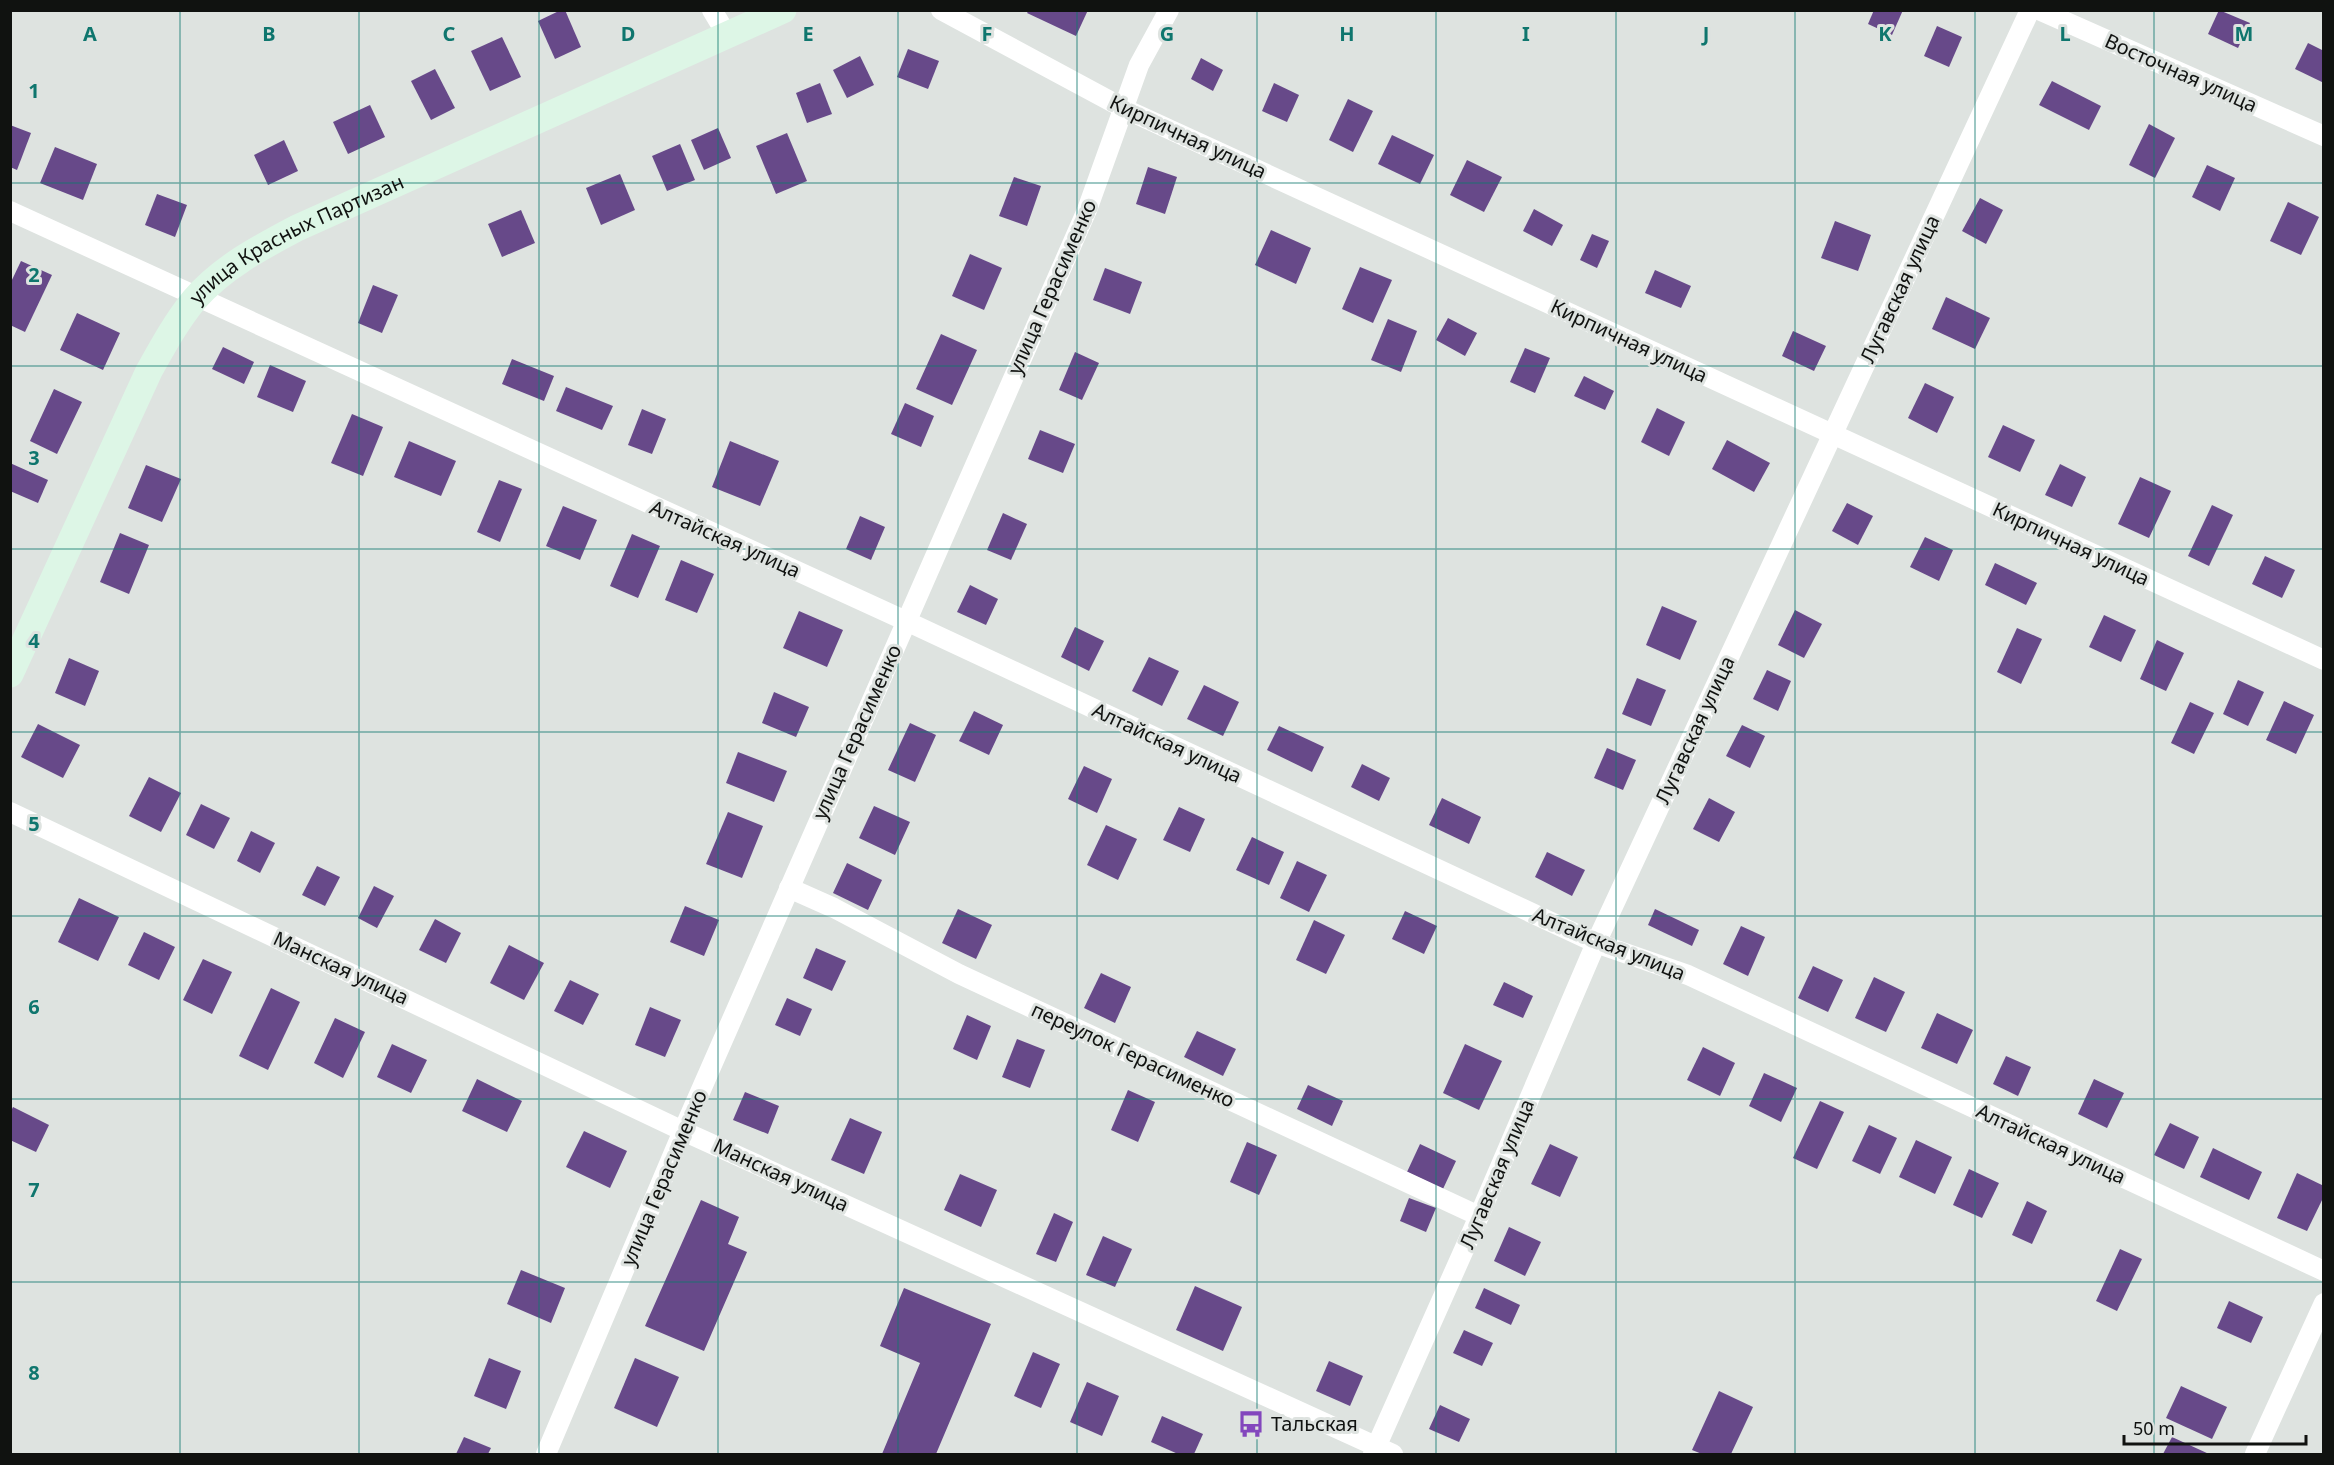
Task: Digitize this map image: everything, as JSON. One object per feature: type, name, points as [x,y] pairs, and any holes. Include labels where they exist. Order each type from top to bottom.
[{"type":"main road","name":"улица Красных Партизан","points":[[10,674],[149,371],[171,331],[196,298],[255,251],[297,228],[783,10]]},
{"type":"street","points":[[712,10],[727,35]]},
{"type":"street","name":"Кирпичная улица","points":[[941,10],[1125,109],[2324,660]]},
{"type":"street","name":"улица Герасименко","points":[[546,1455],[683,1131],[1087,210],[1139,65],[1169,10]]},
{"type":"street","name":"Лугавская улица","points":[[1380,1452],[1596,943],[2030,10]]},
{"type":"street","name":"Восточная улица","points":[[2040,10],[2324,136]]},
{"type":"street","name":"Алтайская улица","points":[[10,211],[906,621],[1596,943],[1688,975],[2324,1271]]},
{"type":"street","name":"Манская улица","points":[[10,812],[683,1131],[1380,1452]]},
{"type":"street","name":"переулок Герасименко","points":[[789,888],[959,974],[1479,1216]]},
{"type":"street","points":[[2255,1455],[2324,1303]]},
{"type":"building","points":[[565,10],[581,47],[555,59],[538,21]]},
{"type":"building","points":[[1029,10],[1088,10],[1076,36],[1027,13]]},
{"type":"building","points":[[1874,10],[1903,10],[1892,35],[1868,24]]},
{"type":"building","points":[[2219,10],[2250,23],[2238,48],[2208,34]]},
{"type":"building","points":[[1937,26],[1962,37],[1949,67],[1924,56]]},
{"type":"building","points":[[502,37],[521,77],[490,91],[471,51]]},
{"type":"building","points":[[2308,43],[2324,51],[2324,83],[2295,69]]},
{"type":"building","points":[[908,49],[939,61],[928,89],[897,77]]},
{"type":"building","points":[[860,56],[874,85],[847,98],[833,70]]},
{"type":"building","points":[[1201,58],[1223,70],[1213,91],[1191,79]]},
{"type":"building","points":[[435,69],[455,108],[431,120],[411,81]]},
{"type":"building","points":[[2052,81],[2101,106],[2089,130],[2039,105]]},
{"type":"building","points":[[820,83],[832,114],[807,123],[796,93]]},
{"type":"building","points":[[1274,83],[1299,95],[1287,122],[1262,111]]},
{"type":"building","points":[[1348,99],[1373,111],[1353,152],[1329,140]]},
{"type":"building","points":[[370,105],[385,137],[348,154],[333,122]]},
{"type":"building","points":[[2149,124],[2175,138],[2155,178],[2129,165]]},
{"type":"building","points":[[10,125],[31,133],[17,170],[10,167]]},
{"type":"building","points":[[718,128],[731,158],[704,170],[691,140]]},
{"type":"building","points":[[787,133],[807,181],[776,194],[756,146]]},
{"type":"building","points":[[1392,135],[1434,155],[1420,184],[1378,164]]},
{"type":"building","points":[[284,140],[298,171],[268,185],[254,155]]},
{"type":"building","points":[[680,144],[695,180],[667,191],[652,156]]},
{"type":"building","points":[[55,147],[97,164],[83,200],[40,183]]},
{"type":"building","points":[[1467,160],[1502,177],[1484,212],[1450,195]]},
{"type":"building","points":[[2207,165],[2235,178],[2220,211],[2192,197]]},
{"type":"building","points":[[1148,167],[1177,177],[1165,214],[1136,204]]},
{"type":"building","points":[[620,174],[635,210],[601,225],[586,188]]},
{"type":"building","points":[[1014,177],[1041,186],[1027,226],[999,216]]},
{"type":"building","points":[[157,194],[187,205],[175,237],[145,225]]},
{"type":"building","points":[[1980,198],[2003,210],[1986,244],[1962,231]]},
{"type":"building","points":[[2288,202],[2319,217],[2301,255],[2270,241]]},
{"type":"building","points":[[1534,209],[1563,225],[1552,246],[1523,231]]},
{"type":"building","points":[[521,210],[535,243],[502,257],[488,224]]},
{"type":"building","points":[[1835,221],[1871,235],[1858,271],[1821,258]]},
{"type":"building","points":[[1271,230],[1311,248],[1296,284],[1255,265]]},
{"type":"building","points":[[1592,234],[1609,241],[1597,268],[1580,260]]},
{"type":"building","points":[[970,254],[1002,268],[984,310],[952,296]]},
{"type":"building","points":[[21,261],[52,275],[25,332],[10,325],[10,284]]},
{"type":"building","points":[[1360,267],[1392,280],[1373,323],[1342,309]]},
{"type":"building","points":[[1105,268],[1142,282],[1130,314],[1093,300]]},
{"type":"building","points":[[1655,270],[1691,286],[1681,308],[1645,293]]},
{"type":"building","points":[[373,285],[398,295],[382,333],[358,323]]},
{"type":"building","points":[[1946,297],[1990,318],[1975,349],[1932,329]]},
{"type":"building","points":[[77,313],[120,333],[103,370],[60,350]]},
{"type":"building","points":[[1448,318],[1477,333],[1465,356],[1436,340]]},
{"type":"building","points":[[1388,319],[1417,331],[1401,372],[1371,360]]},
{"type":"building","points":[[1793,331],[1826,346],[1814,371],[1782,356]]},
{"type":"building","points":[[941,334],[977,350],[952,405],[916,389]]},
{"type":"building","points":[[223,347],[254,362],[244,384],[212,369]]},
{"type":"building","points":[[1525,348],[1550,358],[1535,393],[1510,382]]},
{"type":"building","points":[[1075,352],[1099,363],[1082,400],[1059,390]]},
{"type":"building","points":[[512,359],[554,376],[544,401],[502,384]]},
{"type":"building","points":[[270,365],[306,381],[293,412],[257,397]]},
{"type":"building","points":[[1584,376],[1614,391],[1605,410],[1574,396]]},
{"type":"building","points":[[1925,383],[1954,397],[1937,433],[1908,418]]},
{"type":"building","points":[[566,387],[613,406],[602,430],[556,411]]},
{"type":"building","points":[[54,389],[82,402],[57,454],[30,441]]},
{"type":"building","points":[[905,403],[934,416],[921,447],[891,434]]},
{"type":"building","points":[[1657,408],[1685,422],[1669,456],[1641,442]]},
{"type":"building","points":[[642,409],[666,419],[652,454],[628,445]]},
{"type":"building","points":[[352,414],[383,427],[363,476],[331,463]]},
{"type":"building","points":[[2003,425],[2035,440],[2020,472],[1988,457]]},
{"type":"building","points":[[1040,430],[1075,444],[1063,473],[1028,459]]},
{"type":"building","points":[[1727,440],[1770,463],[1754,492],[1712,469]]},
{"type":"building","points":[[409,441],[456,461],[441,496],[394,477]]},
{"type":"building","points":[[730,441],[779,461],[760,506],[712,487]]},
{"type":"building","points":[[10,463],[48,480],[38,503],[10,491]]},
{"type":"building","points":[[2060,464],[2086,477],[2072,507],[2045,495]]},
{"type":"building","points":[[146,465],[181,479],[162,522],[128,508]]},
{"type":"building","points":[[2140,477],[2171,491],[2149,538],[2118,524]]},
{"type":"building","points":[[499,480],[522,489],[500,542],[477,532]]},
{"type":"building","points":[[1847,503],[1873,516],[1858,545],[1832,531]]},
{"type":"building","points":[[2212,505],[2233,515],[2209,566],[2188,556]]},
{"type":"building","points":[[563,506],[597,520],[580,560],[546,546]]},
{"type":"building","points":[[1003,513],[1027,524],[1011,560],[987,550]]},
{"type":"building","points":[[860,516],[885,527],[871,560],[846,549]]},
{"type":"building","points":[[120,533],[149,545],[129,594],[100,582]]},
{"type":"building","points":[[632,534],[660,546],[638,598],[610,586]]},
{"type":"building","points":[[1925,537],[1953,550],[1939,581],[1910,567]]},
{"type":"building","points":[[2265,556],[2295,570],[2282,598],[2252,584]]},
{"type":"building","points":[[681,560],[714,574],[697,613],[665,600]]},
{"type":"building","points":[[1995,563],[2037,583],[2026,605],[1985,585]]},
{"type":"building","points":[[970,585],[998,599],[986,625],[957,612]]},
{"type":"building","points":[[1662,606],[1697,621],[1680,660],[1646,645]]},
{"type":"building","points":[[1795,610],[1822,624],[1804,658],[1778,645]]},
{"type":"building","points":[[799,611],[843,630],[827,667],[783,648]]},
{"type":"building","points":[[2104,615],[2136,630],[2121,662],[2089,647]]},
{"type":"building","points":[[1075,627],[1104,641],[1089,671],[1061,657]]},
{"type":"building","points":[[2017,628],[2042,639],[2021,684],[1997,672]]},
{"type":"building","points":[[2157,640],[2184,653],[2166,691],[2140,679]]},
{"type":"building","points":[[1149,657],[1179,671],[1162,706],[1132,691]]},
{"type":"building","points":[[69,658],[99,671],[85,706],[55,693]]},
{"type":"building","points":[[1767,670],[1791,681],[1778,711],[1753,699]]},
{"type":"building","points":[[1637,678],[1666,690],[1651,726],[1622,714]]},
{"type":"building","points":[[2238,680],[2264,692],[2248,726],[2223,714]]},
{"type":"building","points":[[1204,685],[1239,702],[1223,736],[1187,719]]},
{"type":"building","points":[[774,692],[809,707],[796,737],[762,723]]},
{"type":"building","points":[[2284,701],[2314,715],[2296,754],[2266,740]]},
{"type":"building","points":[[2190,702],[2214,713],[2194,754],[2171,743]]},
{"type":"building","points":[[974,711],[1003,725],[989,755],[959,741]]},
{"type":"building","points":[[910,723],[936,735],[915,782],[888,770]]},
{"type":"building","points":[[38,724],[80,745],[63,778],[21,757]]},
{"type":"building","points":[[1742,725],[1765,736],[1750,768],[1726,756]]},
{"type":"building","points":[[1279,726],[1324,747],[1312,772],[1267,750]]},
{"type":"building","points":[[1607,748],[1636,760],[1623,790],[1594,778]]},
{"type":"building","points":[[738,752],[787,771],[774,802],[726,783]]},
{"type":"building","points":[[1362,764],[1390,778],[1379,801],[1351,787]]},
{"type":"building","points":[[1084,766],[1112,779],[1097,813],[1068,799]]},
{"type":"building","points":[[149,777],[181,793],[161,832],[129,816]]},
{"type":"building","points":[[1442,798],[1481,817],[1469,844],[1429,825]]},
{"type":"building","points":[[1709,798],[1735,812],[1719,842],[1693,829]]},
{"type":"building","points":[[201,804],[230,818],[214,849],[186,835]]},
{"type":"building","points":[[874,806],[910,822],[895,855],[859,838]]},
{"type":"building","points":[[1179,807],[1205,819],[1190,852],[1163,840]]},
{"type":"building","points":[[728,812],[763,826],[742,878],[706,864]]},
{"type":"building","points":[[1106,825],[1137,839],[1118,880],[1087,865]]},
{"type":"building","points":[[251,831],[275,843],[260,873],[237,861]]},
{"type":"building","points":[[1252,837],[1284,852],[1269,885],[1236,870]]},
{"type":"building","points":[[1547,852],[1585,870],[1572,896],[1535,877]]},
{"type":"building","points":[[1297,861],[1327,875],[1309,912],[1280,898]]},
{"type":"building","points":[[847,863],[882,880],[868,910],[833,893]]},
{"type":"building","points":[[317,866],[340,877],[325,906],[302,895]]},
{"type":"building","points":[[374,886],[394,896],[377,928],[358,918]]},
{"type":"building","points":[[79,898],[119,917],[98,961],[58,942]]},
{"type":"building","points":[[685,906],[719,920],[704,956],[670,942]]},
{"type":"building","points":[[958,909],[992,925],[976,959],[942,943]]},
{"type":"building","points":[[1655,909],[1699,930],[1692,946],[1648,925]]},
{"type":"building","points":[[1405,911],[1437,926],[1424,954],[1392,939]]},
{"type":"building","points":[[435,919],[461,933],[446,963],[419,950]]},
{"type":"building","points":[[1314,920],[1345,935],[1326,974],[1296,960]]},
{"type":"building","points":[[1741,926],[1765,937],[1748,976],[1723,964]]},
{"type":"building","points":[[144,932],[175,947],[159,980],[128,965]]},
{"type":"building","points":[[509,945],[544,963],[524,1000],[490,983]]},
{"type":"building","points":[[816,948],[846,961],[832,991],[803,978]]},
{"type":"building","points":[[203,959],[232,972],[212,1014],[183,1000]]},
{"type":"building","points":[[1813,966],[1843,980],[1828,1012],[1798,998]]},
{"type":"building","points":[[1101,973],[1131,987],[1115,1023],[1084,1008]]},
{"type":"building","points":[[1874,977],[1905,992],[1886,1032],[1855,1018]]},
{"type":"building","points":[[570,980],[599,994],[583,1025],[554,1011]]},
{"type":"building","points":[[1504,982],[1533,996],[1523,1018],[1493,1005]]},
{"type":"building","points":[[271,988],[300,1002],[268,1070],[239,1056]]},
{"type":"building","points":[[787,998],[812,1009],[800,1036],[775,1025]]},
{"type":"building","points":[[650,1007],[681,1020],[665,1057],[635,1045]]},
{"type":"building","points":[[1937,1013],[1973,1030],[1957,1064],[1921,1048]]},
{"type":"building","points":[[967,1015],[991,1026],[977,1060],[953,1049]]},
{"type":"building","points":[[335,1018],[365,1032],[343,1078],[314,1063]]},
{"type":"building","points":[[1197,1031],[1236,1049],[1223,1076],[1184,1057]]},
{"type":"building","points":[[1017,1039],[1045,1050],[1030,1088],[1002,1077]]},
{"type":"building","points":[[392,1044],[427,1060],[411,1093],[377,1077]]},
{"type":"building","points":[[1465,1044],[1502,1061],[1479,1110],[1443,1093]]},
{"type":"building","points":[[1703,1047],[1735,1063],[1720,1096],[1687,1080]]},
{"type":"building","points":[[2006,1056],[2031,1067],[2018,1096],[1993,1084]]},
{"type":"building","points":[[1764,1073],[1797,1088],[1781,1122],[1749,1106]]},
{"type":"building","points":[[477,1079],[522,1101],[507,1132],[462,1111]]},
{"type":"building","points":[[2094,1079],[2124,1093],[2107,1128],[2078,1114]]},
{"type":"building","points":[[1308,1085],[1343,1101],[1332,1126],[1297,1109]]},
{"type":"building","points":[[1128,1090],[1155,1102],[1138,1142],[1111,1130]]},
{"type":"building","points":[[745,1092],[779,1106],[768,1134],[733,1120]]},
{"type":"building","points":[[1820,1101],[1844,1112],[1817,1169],[1793,1158]]},
{"type":"building","points":[[13,1107],[49,1125],[36,1152],[10,1140],[10,1113]]},
{"type":"building","points":[[850,1118],[882,1132],[864,1174],[831,1160]]},
{"type":"building","points":[[2170,1123],[2199,1137],[2184,1169],[2154,1155]]},
{"type":"building","points":[[1869,1125],[1897,1138],[1880,1174],[1852,1161]]},
{"type":"building","points":[[584,1131],[627,1151],[610,1188],[566,1167]]},
{"type":"building","points":[[1916,1140],[1952,1157],[1935,1194],[1899,1177]]},
{"type":"building","points":[[1247,1142],[1277,1155],[1259,1195],[1230,1182]]},
{"type":"building","points":[[1420,1144],[1456,1161],[1443,1189],[1407,1172]]},
{"type":"building","points":[[1550,1144],[1578,1157],[1560,1197],[1531,1184]]},
{"type":"building","points":[[2213,1148],[2262,1172],[2249,1200],[2200,1177]]},
{"type":"building","points":[[1969,1169],[1999,1183],[1982,1218],[1953,1205]]},
{"type":"building","points":[[2297,1173],[2324,1186],[2324,1196],[2307,1231],[2277,1218]]},
{"type":"building","points":[[960,1174],[997,1190],[981,1227],[944,1210]]},
{"type":"building","points":[[1409,1198],[1436,1208],[1426,1232],[1400,1221]]},
{"type":"building","points":[[701,1200],[739,1217],[728,1244],[747,1252],[704,1351],[645,1326]]},
{"type":"building","points":[[2027,1201],[2047,1211],[2032,1244],[2012,1235]]},
{"type":"building","points":[[1054,1213],[1073,1222],[1056,1262],[1036,1254]]},
{"type":"building","points":[[1509,1227],[1541,1242],[1525,1276],[1494,1261]]},
{"type":"building","points":[[1103,1236],[1132,1249],[1115,1287],[1086,1275]]},
{"type":"building","points":[[2120,1249],[2142,1259],[2117,1311],[2096,1301]]},
{"type":"building","points":[[521,1270],[565,1288],[551,1323],[507,1304]]},
{"type":"building","points":[[1195,1286],[1242,1307],[1223,1351],[1176,1330]]},
{"type":"building","points":[[904,1288],[991,1324],[936,1454],[882,1454],[920,1363],[880,1346]]},
{"type":"building","points":[[1484,1288],[1520,1305],[1511,1325],[1475,1308]]},
{"type":"building","points":[[2229,1301],[2263,1317],[2251,1343],[2217,1328]]},
{"type":"building","points":[[1464,1330],[1493,1343],[1482,1366],[1453,1353]]},
{"type":"building","points":[[1033,1352],[1060,1364],[1041,1408],[1014,1396]]},
{"type":"building","points":[[489,1358],[521,1371],[506,1409],[474,1396]]},
{"type":"building","points":[[635,1358],[679,1377],[657,1427],[614,1408]]},
{"type":"building","points":[[1329,1361],[1363,1376],[1350,1406],[1316,1391]]},
{"type":"building","points":[[1087,1382],[1119,1396],[1102,1436],[1070,1422]]},
{"type":"building","points":[[2181,1386],[2227,1407],[2212,1439],[2166,1418]]},
{"type":"building","points":[[1719,1391],[1753,1407],[1731,1454],[1702,1454],[1692,1450]]},
{"type":"building","points":[[1440,1405],[1470,1419],[1459,1442],[1429,1429]]},
{"type":"building","points":[[1162,1416],[1203,1434],[1194,1454],[1178,1454],[1151,1442]]},
{"type":"building","points":[[464,1437],[491,1448],[488,1454],[456,1454]]},
{"type":"building","points":[[2172,1437],[2209,1454],[2163,1454]]},
{"type":"place","name":"Тальская","points":[[1251,1424]]}]
